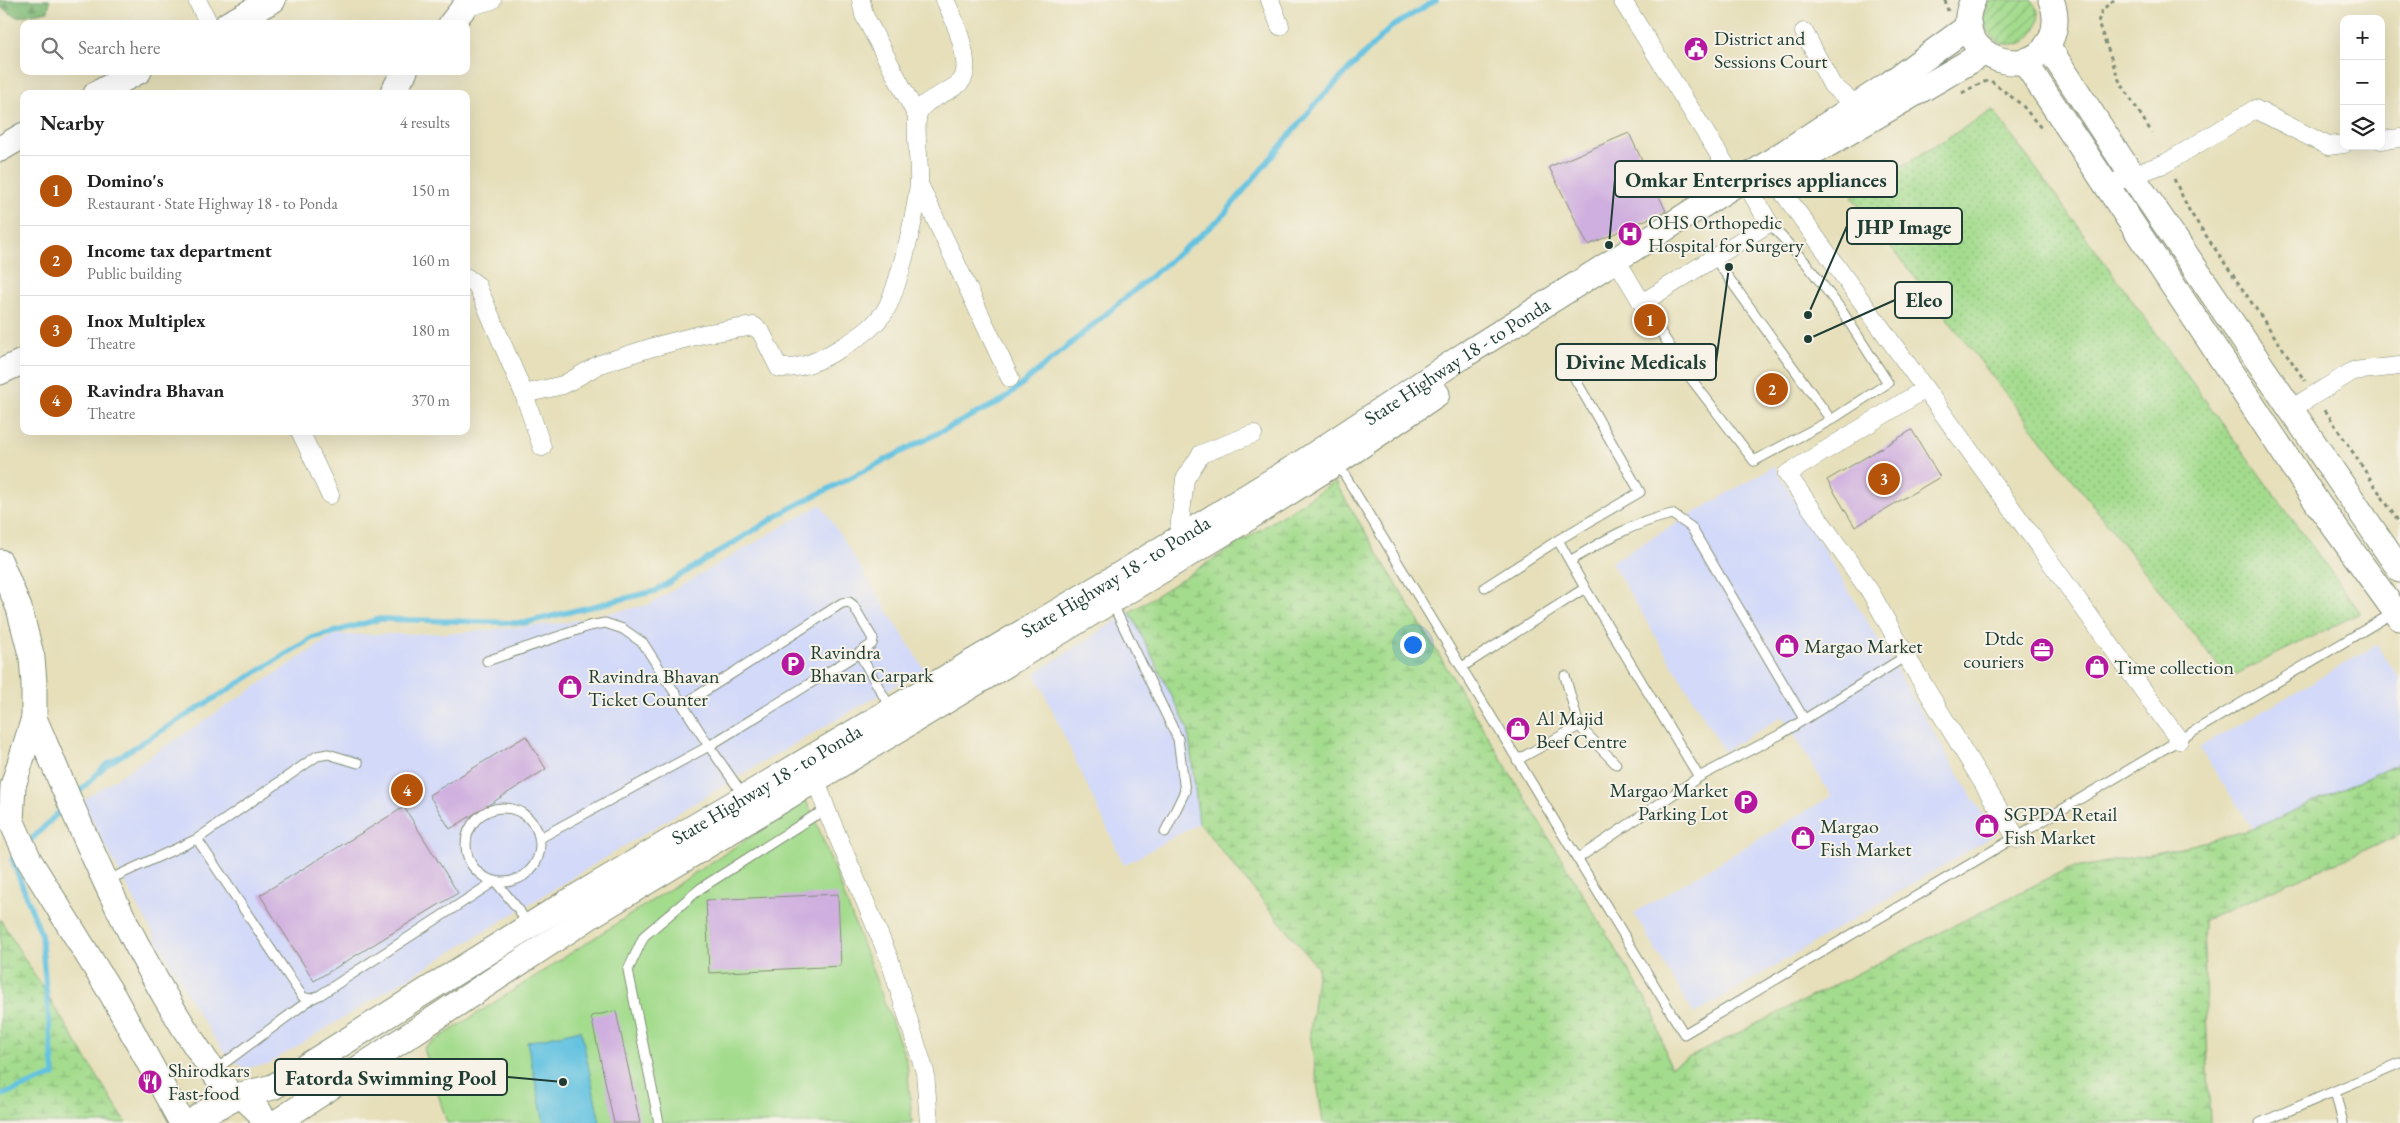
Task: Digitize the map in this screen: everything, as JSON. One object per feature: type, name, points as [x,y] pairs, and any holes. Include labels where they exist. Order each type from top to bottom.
[{"type":"main road","points":[[236,20],[273,0]]},
{"type":"main road","points":[[1973,0],[1968,16],[1974,41],[1984,53],[2003,62],[2024,61],[2037,55],[2047,45],[2054,30],[2058,5]]},
{"type":"main road","name":"State Highway 18 - to Ponda","points":[[1769,172],[1856,105],[1969,26]]},
{"type":"main road","points":[[2047,45],[2131,174],[2400,570]]},
{"type":"main road","name":"State Highway 18 - to Ponda","points":[[191,1123],[204,1112],[237,1097],[273,1087],[528,927],[744,796],[812,768],[1110,600],[1245,520],[1474,349],[1769,172],[1984,53]]},
{"type":"main road","points":[[2024,61],[2318,504],[2398,615]]},
{"type":"main road","points":[[103,90],[132,75]]},
{"type":"main road","points":[[394,90],[403,75]]},
{"type":"main road","points":[[0,149],[20,137]]},
{"type":"main road","name":"State Highway 18 - to Ponda","points":[[276,1123],[812,768],[892,709],[1178,539],[1332,454],[1623,271],[1744,187]]},
{"type":"main road","points":[[0,372],[20,363]]},
{"type":"main road","points":[[0,562],[18,608],[32,658],[34,718],[13,786],[10,825],[29,860],[113,996],[182,1123]]},
{"type":"main road","points":[[34,718],[106,880],[157,984],[212,1072],[237,1097],[260,1113],[263,1123]]},
{"type":"street","points":[[197,0],[207,20]]},
{"type":"street","points":[[462,11],[492,0]]},
{"type":"street","points":[[524,394],[563,385],[600,364],[653,346],[754,326],[761,332],[779,368],[799,368],[826,357],[865,333],[884,312],[898,276],[919,184],[917,116],[864,15],[861,0]]},
{"type":"street","points":[[917,116],[927,103],[962,80],[965,68],[956,22],[946,0]]},
{"type":"street","points":[[1270,0],[1280,26]]},
{"type":"street","points":[[1622,0],[1769,223],[1715,259],[1642,303],[1623,271]]},
{"type":"street","points":[[1804,32],[1832,85],[1856,105]]},
{"type":"street","points":[[2107,185],[2131,174],[2166,163],[2255,109],[2328,146],[2340,144]]},
{"type":"street","points":[[2385,140],[2400,138]]},
{"type":"street","points":[[1769,172],[2179,740]]},
{"type":"street","points":[[919,184],[1010,378]]},
{"type":"street","points":[[470,280],[477,285],[524,394],[542,447]]},
{"type":"street","points":[[2291,409],[2353,372],[2400,366]]},
{"type":"street","points":[[1925,389],[1787,474],[1871,593],[1906,656],[2016,839]]},
{"type":"street","points":[[1178,539],[1185,480],[1201,454],[1253,434]]},
{"type":"street","points":[[302,435],[330,495]]},
{"type":"street","points":[[812,768],[827,811],[888,958],[925,1072],[929,1123]]},
{"type":"lane","points":[[1642,303],[1689,376],[1754,461],[1831,420],[1888,383],[1840,308],[1806,263],[1769,223]]},
{"type":"lane","points":[[1715,259],[1831,420]]},
{"type":"lane","points":[[1485,587],[1558,540],[1640,492],[1570,370]]},
{"type":"lane","points":[[1332,454],[1684,1034],[2016,839],[2179,740],[2398,615]]},
{"type":"lane","points":[[1570,561],[1614,533],[1672,514],[1678,518],[1691,527],[1804,719]]},
{"type":"lane","points":[[1558,540],[1699,776]]},
{"type":"lane","points":[[1462,667],[1585,588]]},
{"type":"lane","points":[[1110,600],[1178,739],[1185,791],[1165,832]]},
{"type":"lane","points":[[540,838],[709,746],[860,653],[872,644],[873,638],[853,606],[849,602],[842,604],[683,705]]},
{"type":"lane","points":[[487,661],[589,626],[605,623],[623,629],[643,643],[709,746],[744,796]]},
{"type":"lane","points":[[860,653],[892,709]]},
{"type":"lane","points":[[1577,858],[1699,776],[1780,734],[1906,656]]},
{"type":"lane","points":[[1564,676],[1579,726],[1616,764]]},
{"type":"lane","points":[[1517,760],[1579,726]]},
{"type":"lane","points":[[106,880],[198,838],[316,756],[328,754],[358,763]]},
{"type":"lane","points":[[505,808],[517,811],[528,817],[540,838],[540,850],[536,862],[529,872],[507,882],[495,881],[484,877],[474,869],[468,859],[466,847],[468,834],[473,824],[482,815],[493,810],[505,808]]},
{"type":"lane","points":[[659,1123],[628,970],[644,936],[701,888],[814,816],[827,811]]},
{"type":"lane","points":[[198,838],[298,990],[303,996],[311,999]]},
{"type":"lane","points":[[495,881],[519,910],[528,927]]},
{"type":"lane","points":[[212,1072],[311,999],[495,881]]},
{"type":"lane","points":[[2260,1123],[2400,1063]]},
{"type":"lane","points":[[2335,1091],[2343,1123]]},
{"type":"path","points":[[2114,0],[2102,10],[2098,22],[2119,80],[2152,133]]},
{"type":"path","points":[[1958,95],[1983,82],[1991,81],[2022,105],[2046,135]]},
{"type":"path","points":[[2166,163],[2190,212],[2305,381]]},
{"type":"path","points":[[2324,410],[2400,524]]},
{"type":"shaded area","points":[[1774,466],[1995,835],[1694,1014],[1634,913],[1831,796],[1783,716],[1724,751],[1611,562]]},
{"type":"shaded area","points":[[821,504],[924,669],[732,780],[268,1064],[245,1068],[229,1059],[197,1012],[120,874],[82,801],[334,635],[455,633],[563,623],[648,605]]},
{"type":"shaded area","points":[[1130,612],[1188,729],[1199,823],[1124,865],[1035,673]]},
{"type":"shaded area","points":[[2377,645],[2400,680],[2400,763],[2253,829],[2199,748]]},
{"type":"green space","points":[[0,0],[50,0],[48,11],[17,17],[0,7]]},
{"type":"green space","points":[[1990,0],[2032,0],[2037,9],[2038,19],[2030,38],[2020,44],[2008,44],[1998,41],[1989,33],[1984,23],[1984,12]]},
{"type":"green space","points":[[1993,110],[2360,613],[2228,678],[1852,197]]},
{"type":"green space","points":[[1335,482],[1653,1011],[1670,1067],[2065,870],[2180,848],[2253,829],[2400,763],[2400,835],[2203,920],[2210,1123],[1323,1123],[1310,1033],[1318,968],[1199,823],[1188,729],[1130,612]]},
{"type":"green space","points":[[806,801],[814,816],[907,1062],[912,1123],[447,1123],[424,1048]]},
{"type":"green space","points":[[0,919],[126,1123],[0,1123]]},
{"type":"water","points":[[581,1030],[600,1123],[544,1123],[527,1042]]},
{"type":"building","points":[[1629,133],[1666,211],[1588,245],[1549,167]]},
{"type":"building","points":[[1912,430],[1940,477],[1855,527],[1827,480]]},
{"type":"building","points":[[526,736],[546,769],[450,829],[429,795]]},
{"type":"building","points":[[404,807],[458,893],[314,981],[260,895]]},
{"type":"building","points":[[838,894],[841,966],[709,973],[706,900]]},
{"type":"building","points":[[616,1011],[640,1123],[614,1123],[591,1016]]},
{"type":"waterway","points":[[74,797],[106,765],[312,638],[380,619],[524,623],[655,591],[787,510],[1003,400],[1221,218],[1318,101],[1390,28],[1436,0]]},
{"type":"waterway","points":[[28,843],[66,805]]},
{"type":"waterway","points":[[0,1096],[54,1075],[41,934],[12,859],[18,853]]},
{"type":"place","name":"District and Sessions Court","points":[[1696,49]]},
{"type":"place","name":"OHS Orthopedic Hospital for Surgery","points":[[1630,234]]},
{"type":"place","name":"Omkar Enterprises appliances","points":[[1609,245]]},
{"type":"place","name":"Divine Medicals","points":[[1729,267]]},
{"type":"place","name":"JHP Image","points":[[1808,315]]},
{"type":"place","name":"Domino's","points":[[1650,320]]},
{"type":"place","name":"Eleo","points":[[1808,339]]},
{"type":"place","name":"Income tax department","points":[[1772,389]]},
{"type":"place","name":"Inox Multiplex","points":[[1884,479]]},
{"type":"place","name":"Margao Market","points":[[1787,646]]},
{"type":"place","name":"Dtdc couriers","points":[[2042,650]]},
{"type":"place","name":"Ravindra Bhavan Carpark","points":[[793,664]]},
{"type":"place","name":"Time collection","points":[[2097,667]]},
{"type":"place","name":"Ravindra Bhavan Ticket Counter","points":[[570,687]]},
{"type":"place","name":"Al Majid Beef Centre","points":[[1518,729]]},
{"type":"place","name":"Ravindra Bhavan","points":[[407,790]]},
{"type":"place","name":"Margao Market Parking Lot","points":[[1746,802]]},
{"type":"place","name":"SGPDA Retail Fish Market","points":[[1987,826]]},
{"type":"place","name":"Margao Fish Market","points":[[1803,838]]},
{"type":"place","name":"Shirodkars Fast-food","points":[[150,1082]]},
{"type":"place","name":"Fatorda Swimming Pool","points":[[563,1082]]}]
